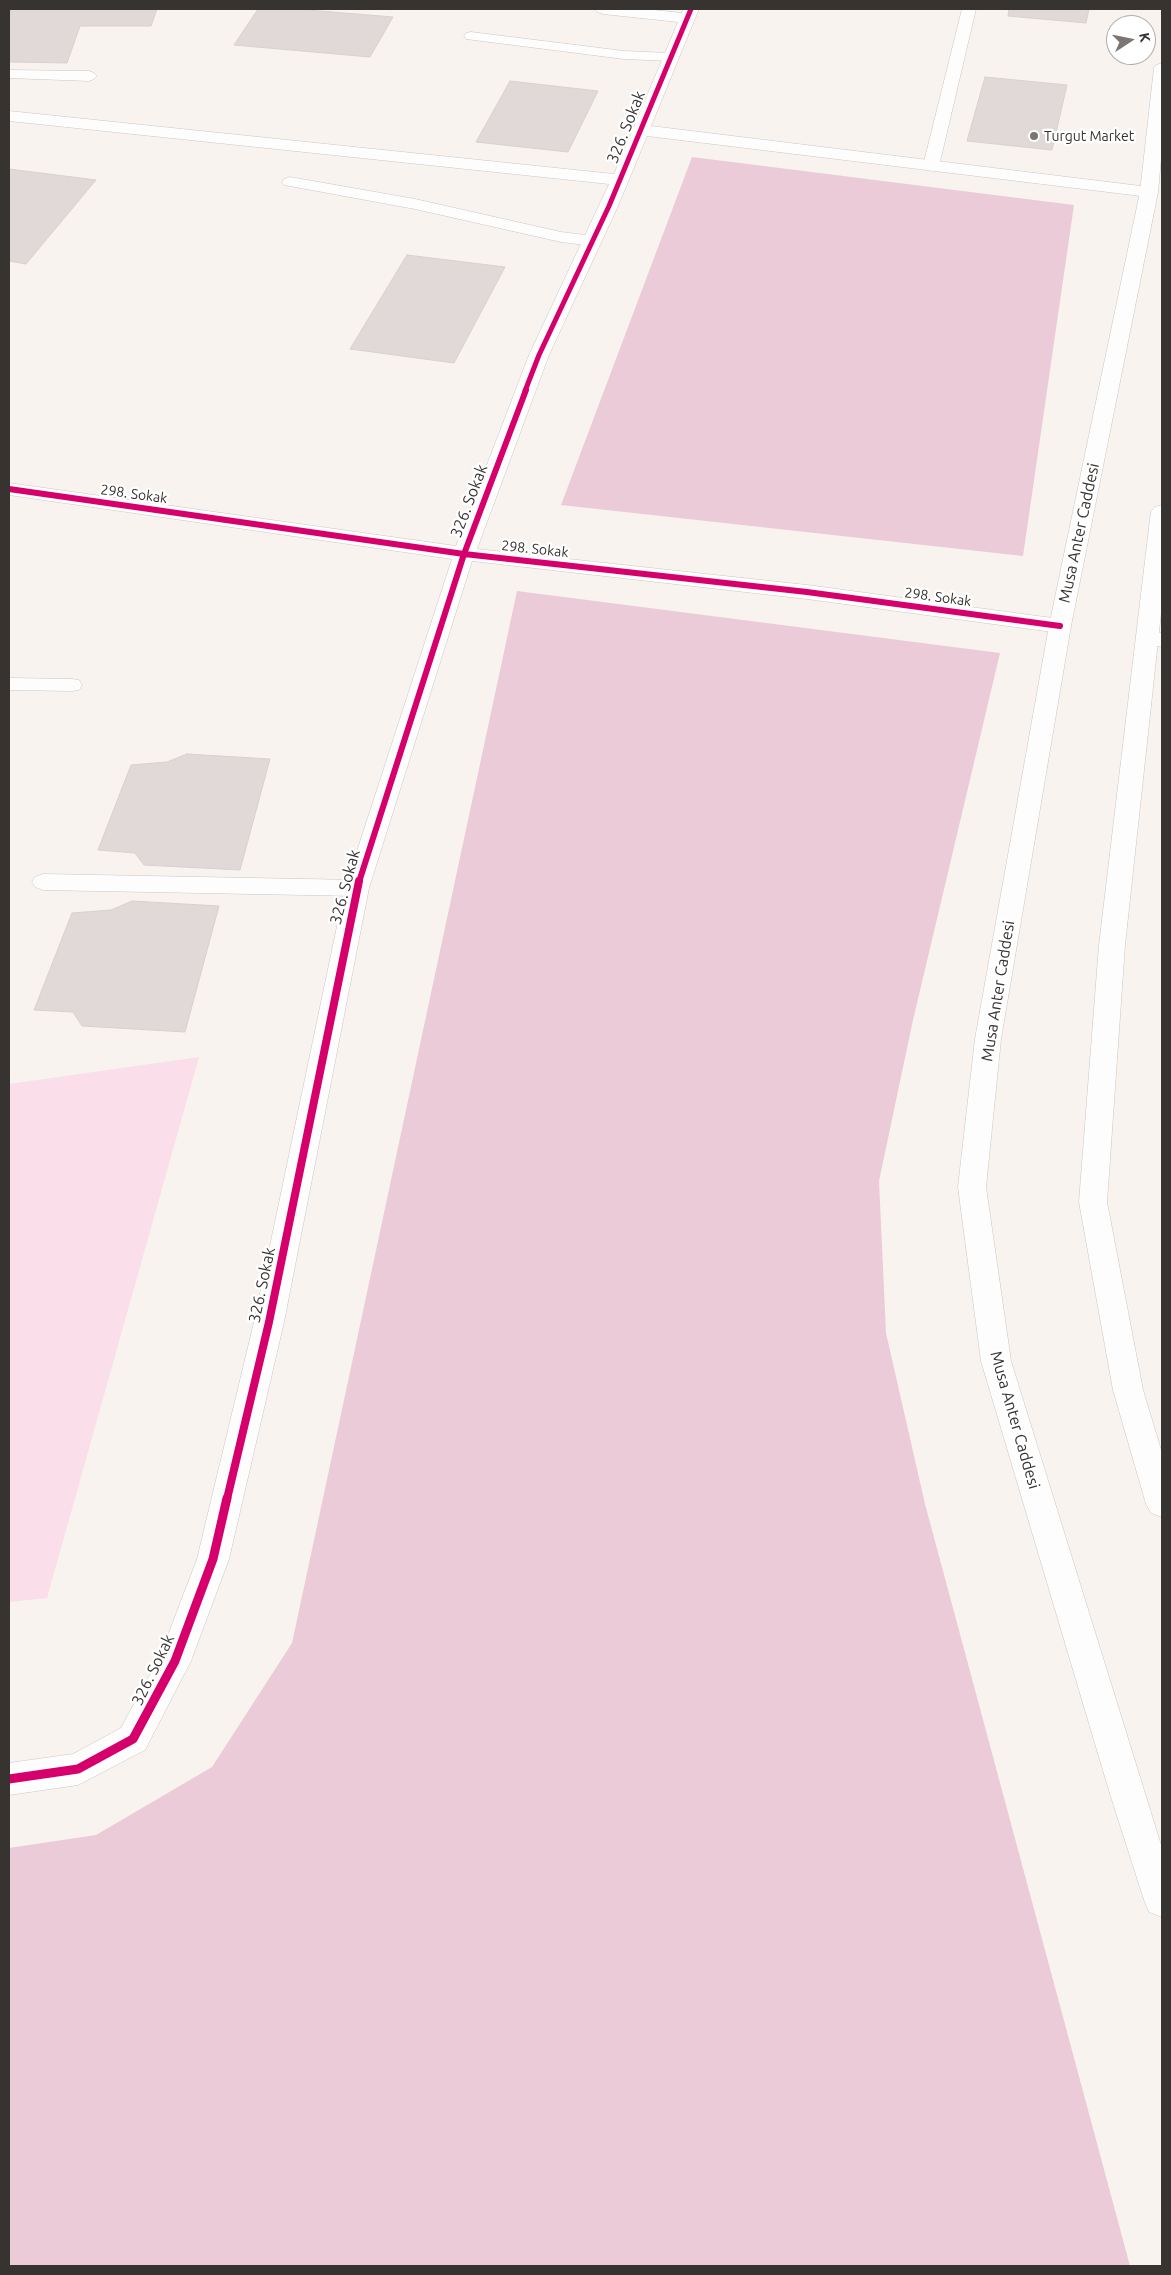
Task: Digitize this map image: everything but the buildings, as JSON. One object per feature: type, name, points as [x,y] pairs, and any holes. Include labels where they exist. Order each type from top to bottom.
[{"type":"street","points":[[603,9],[688,14]]},
{"type":"street","name":"326. Sokak","points":[[9,1779],[78,1769],[133,1740],[175,1661],[213,1560],[269,1322],[357,888],[464,554],[539,355],[620,180],[688,14]]},
{"type":"street","name":"Musa Anter Caddesi","points":[[1162,68],[1149,192],[1060,626],[988,1039],[972,1187],[996,1361],[1127,1794],[1162,1900]]},
{"type":"street","points":[[9,116],[620,180]]},
{"type":"street","points":[[640,130],[1149,192]]},
{"type":"street","name":"298. Sokak","points":[[9,489],[464,554],[806,592],[1060,626]]},
{"type":"street","points":[[1162,511],[1155,638],[1112,945],[1093,1202],[1128,1390],[1162,1504]]},
{"type":"lane","points":[[931,166],[969,9]]},
{"type":"lane","points":[[471,36],[624,55],[670,56]]},
{"type":"lane","points":[[9,74],[89,76]]},
{"type":"lane","points":[[290,182],[415,204],[561,237],[593,241]]},
{"type":"lane","points":[[9,684],[72,685]]},
{"type":"lane","points":[[43,882],[280,885],[357,888]]},
{"type":"shaded area","points":[[692,157],[1074,205],[1023,556],[561,505]]},
{"type":"shaded area","points":[[517,591],[1000,653],[913,1020],[879,1181],[886,1333],[925,1504],[1130,2266],[9,2266],[9,1848],[96,1835],[212,1767],[292,1643]]},
{"type":"shaded area","points":[[199,1057],[47,1598],[9,1602],[9,1084]]},
{"type":"cycle path","points":[[9,1779],[78,1769],[133,1739],[175,1661],[213,1559],[269,1322],[357,888],[464,554],[539,355],[609,206],[691,9]]},
{"type":"cycle path","points":[[9,489],[464,554],[807,592],[1060,626]]},
{"type":"place","name":"Turgut Market","points":[[1034,136]]}]
